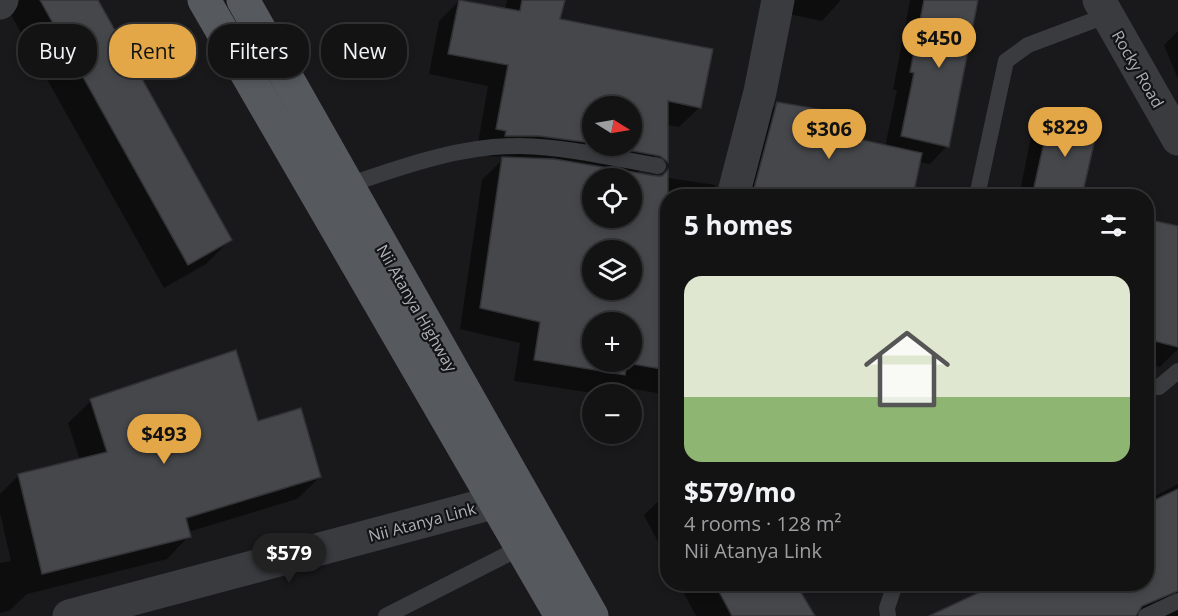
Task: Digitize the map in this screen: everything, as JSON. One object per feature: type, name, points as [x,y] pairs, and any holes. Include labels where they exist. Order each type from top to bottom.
[{"type":"main road","points":[[204,0],[561,616]]},
{"type":"main road","name":"Nii Atanya Highway","points":[[243,0],[592,616]]},
{"type":"street","points":[[735,189],[760,92],[778,0]]},
{"type":"street","name":"Rocky Road","points":[[1103,8],[1178,139]]},
{"type":"street","name":"Nii Atanya Link","points":[[69,616],[496,502]]},
{"type":"lane","points":[[979,189],[1006,61],[1028,45],[1103,8]]},
{"type":"lane","points":[[348,185],[456,152],[521,146],[585,153],[658,166]]},
{"type":"lane","points":[[1154,387],[1159,387],[1178,372]]},
{"type":"lane","points":[[387,616],[522,547]]},
{"type":"lane","points":[[888,616],[887,608],[893,591]]},
{"type":"lane","points":[[1146,616],[1178,601]]},
{"type":"building","points":[[40,0],[98,0],[111,24],[109,24],[109,78],[142,78],[232,240],[188,265],[84,78],[97,78],[97,24],[53,24]]},
{"type":"building","points":[[459,0],[520,11],[522,0],[565,0],[560,19],[713,49],[701,108],[668,101],[668,162],[660,156],[642,153],[642,96],[582,96],[582,142],[539,136],[505,136],[506,131],[496,129],[508,65],[448,54]]},
{"type":"building","points":[[924,0],[978,0],[949,147],[901,136],[914,73],[910,72]]},
{"type":"building","points":[[777,102],[835,112],[831,133],[922,153],[914,189],[754,189]]},
{"type":"building","points":[[1050,116],[1098,126],[1084,189],[1034,189]]},
{"type":"building","points":[[502,157],[554,159],[608,168],[582,168],[582,228],[642,228],[642,174],[662,176],[668,170],[668,189],[660,189],[660,369],[642,366],[642,312],[582,312],[582,368],[534,360],[540,322],[480,308]]},
{"type":"building","points":[[1154,221],[1178,226],[1178,347],[1154,341]]},
{"type":"building","points":[[236,350],[258,421],[301,408],[321,477],[186,518],[191,537],[42,574],[18,474],[107,452],[90,399]]},
{"type":"building","points":[[607,372],[626,372],[625,375]]},
{"type":"building","points":[[1178,489],[1178,591],[1142,606],[1136,616],[929,616],[982,591],[1154,591],[1154,500]]},
{"type":"building","points":[[719,591],[800,591],[815,616],[732,616]]}]
